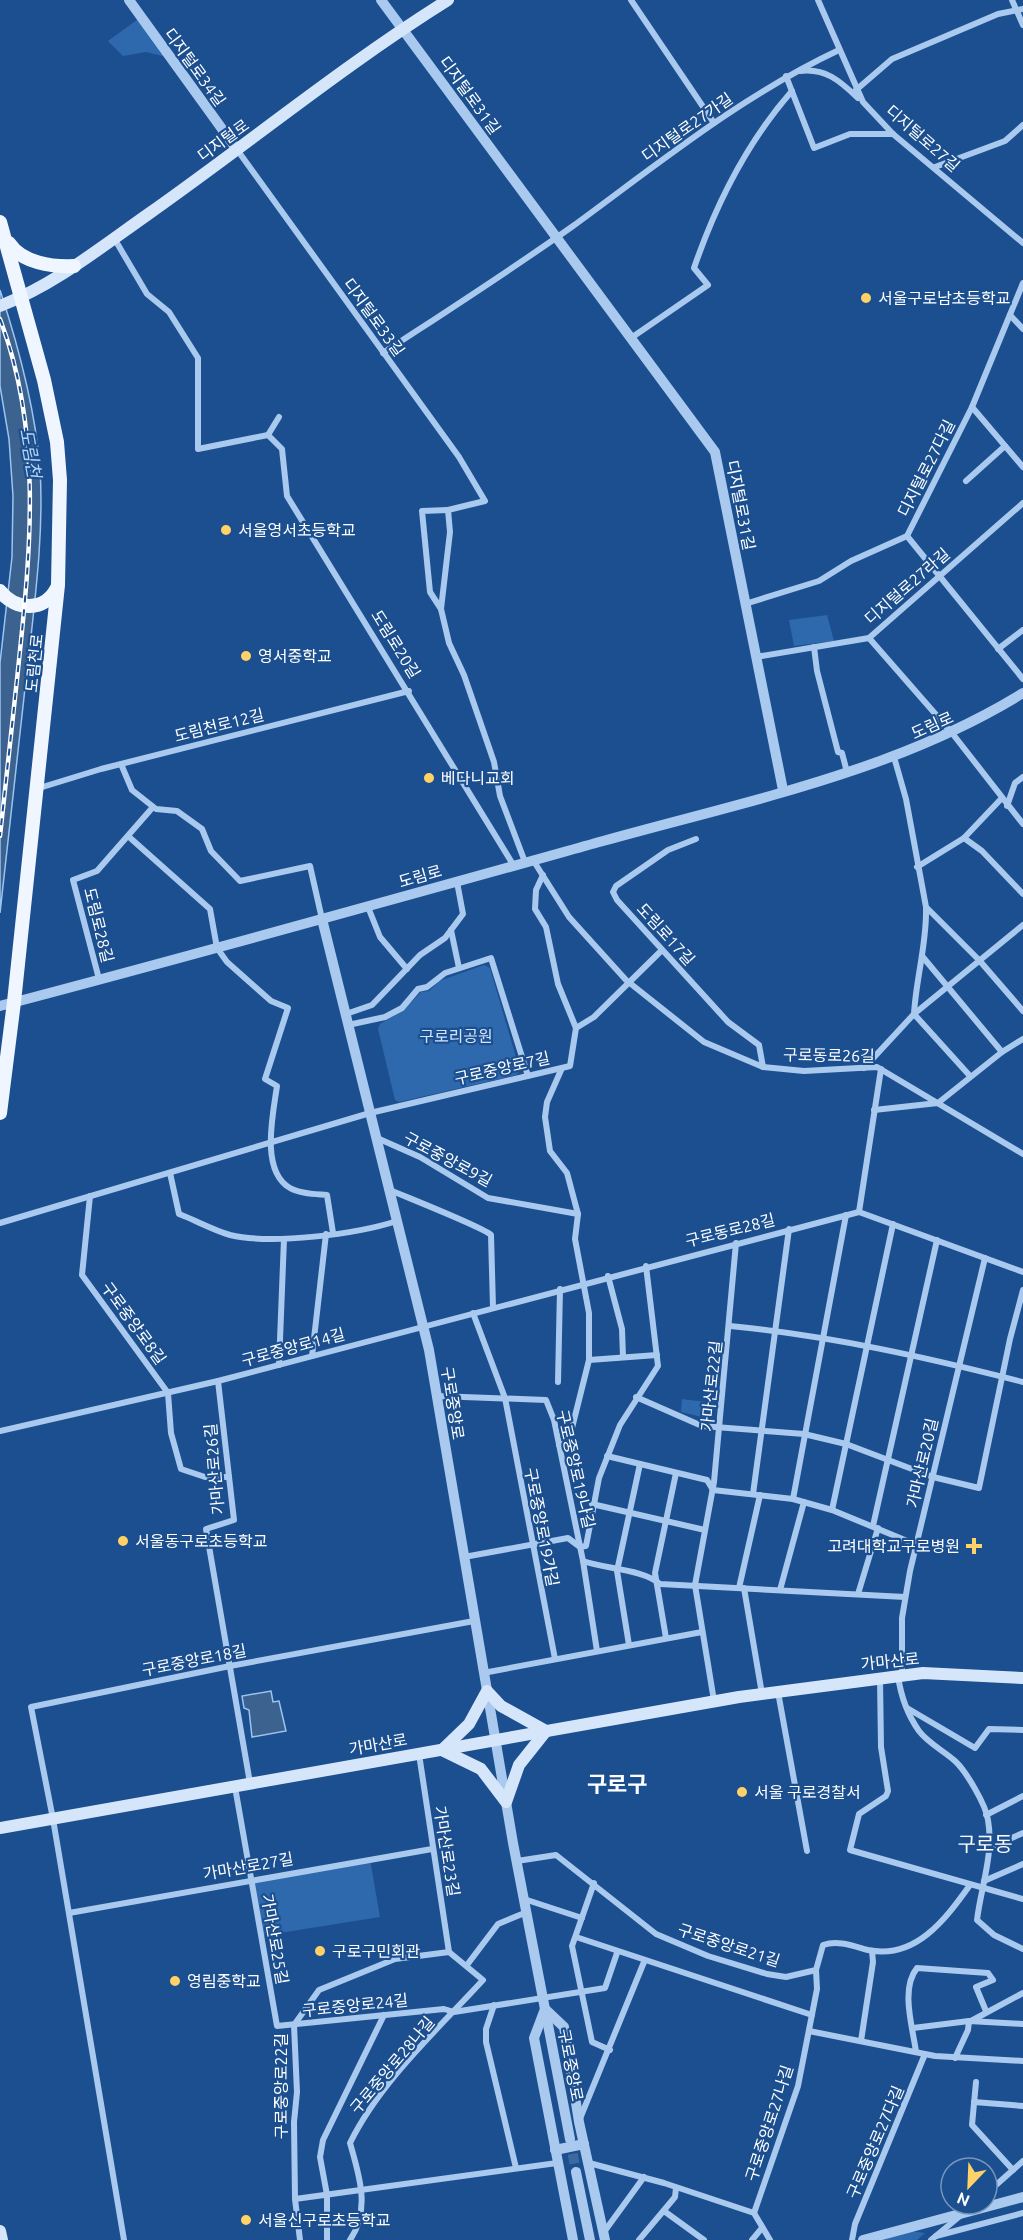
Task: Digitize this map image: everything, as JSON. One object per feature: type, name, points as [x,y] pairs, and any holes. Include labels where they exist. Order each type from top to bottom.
[{"type":"main road","name":"디지털로","points":[[0,306],[18,299],[74,266],[238,151],[403,29],[448,0]]},
{"type":"main road","name":"도림천로","points":[[0,222],[7,240],[18,299],[57,442],[60,480],[56,590],[36,789],[7,1004],[0,1113]]},
{"type":"main road","points":[[7,240],[17,252],[28,259],[48,265],[74,266]]},
{"type":"main road","points":[[0,591],[10,601],[23,606],[37,606],[56,590]]},
{"type":"main road","name":"가마산로","points":[[0,1828],[714,1701],[923,1673],[1023,1678]]},
{"type":"main road","points":[[487,1691],[501,1706],[546,1731],[519,1766],[506,1802],[481,1769],[442,1750],[469,1724],[487,1691]]},
{"type":"main road","points":[[0,2231],[2,2240]]},
{"type":"street","name":"디지털로34길","points":[[129,0],[238,151]]},
{"type":"street","name":"디지털로31길","points":[[381,0],[715,452],[783,790]]},
{"type":"street","points":[[631,0],[714,123]]},
{"type":"street","name":"디지털로27길","points":[[818,0],[863,102],[893,134],[1023,243]]},
{"type":"street","points":[[1012,0],[1019,9],[1023,26]]},
{"type":"street","points":[[856,90],[892,58],[998,14],[1019,9]]},
{"type":"street","name":"디지털로27가길","points":[[557,237],[714,123],[794,71],[839,50]]},
{"type":"street","points":[[794,71],[810,70],[837,78],[863,102]]},
{"type":"street","points":[[786,76],[814,148],[850,134],[893,134]]},
{"type":"street","points":[[631,338],[708,285],[693,268],[725,193],[764,124],[792,91]]},
{"type":"street","points":[[935,167],[1005,141],[1023,125]]},
{"type":"street","name":"디지털로33길","points":[[238,151],[459,457],[484,501],[448,510]]},
{"type":"street","points":[[384,353],[557,237]]},
{"type":"street","points":[[114,238],[147,294],[169,312],[198,358],[198,448],[268,435],[279,417]]},
{"type":"street","name":"디지털로27다길","points":[[745,604],[819,581],[851,561],[907,536],[972,407],[1023,283]]},
{"type":"street","points":[[1010,315],[1023,329]]},
{"type":"street","points":[[972,407],[1023,467]]},
{"type":"street","name":"도림로20길","points":[[268,435],[282,449],[287,496],[410,691],[524,863]]},
{"type":"street","points":[[966,481],[1005,446]]},
{"type":"street","name":"디지털로27라길","points":[[755,657],[870,638],[1023,503]]},
{"type":"street","points":[[441,609],[450,532],[448,510],[422,511],[430,592],[441,609],[449,643],[464,675],[494,762],[500,796],[524,863]]},
{"type":"street","points":[[907,536],[1023,679]]},
{"type":"street","points":[[998,650],[1023,630]]},
{"type":"street","points":[[870,638],[952,733],[1006,807],[1023,824]]},
{"type":"street","points":[[814,647],[817,671],[838,752],[842,753],[847,772]]},
{"type":"street","name":"도림천로12길","points":[[36,789],[121,764],[410,691]]},
{"type":"street","name":"도림로","points":[[7,1004],[368,907],[847,772],[894,757],[952,733],[1023,693]]},
{"type":"street","points":[[894,757],[906,799],[926,907],[927,929],[915,982],[914,1014],[970,1076]]},
{"type":"street","points":[[121,764],[132,790],[153,807],[177,811],[202,829],[211,851],[240,881],[310,866],[322,919]]},
{"type":"street","points":[[1006,807],[1015,783],[1023,777]]},
{"type":"street","points":[[917,867],[964,838],[1001,799]]},
{"type":"street","name":"도림로28길","points":[[99,979],[73,880],[98,871],[153,807]]},
{"type":"street","points":[[128,836],[210,909],[217,948],[227,962],[271,1001],[288,1008],[265,1079],[277,1086],[270,1143],[275,1169],[281,1181],[291,1189],[327,1195],[329,1233],[312,1356]]},
{"type":"street","points":[[964,838],[982,851],[1023,894]]},
{"type":"street","name":"도림로17길","points":[[696,839],[668,850],[616,886],[613,892],[617,900],[728,1022],[759,1045],[763,1067]]},
{"type":"street","name":"구로동로26길","points":[[524,863],[543,875],[569,917],[628,982],[704,1042],[732,1056],[763,1067],[804,1071],[881,1069],[1023,1154]]},
{"type":"street","points":[[543,875],[536,890],[535,909],[546,927],[558,984],[576,1028],[594,1017],[662,950]]},
{"type":"street","points":[[347,1019],[372,1005],[407,969],[451,930],[463,914],[457,882]]},
{"type":"street","points":[[368,907],[380,937],[407,969]]},
{"type":"street","points":[[926,907],[979,960],[1023,1011]]},
{"type":"street","name":"구로중앙로","points":[[322,919],[423,1326],[506,1802],[570,2139]]},
{"type":"street","points":[[864,1068],[914,1014],[1023,925]]},
{"type":"street","points":[[451,930],[459,968]]},
{"type":"street","points":[[922,956],[1002,1052]]},
{"type":"street","points":[[347,1019],[385,1017],[402,1008],[418,989],[427,987],[445,973],[491,958],[528,1076]]},
{"type":"street","name":"구로중앙로7길","points":[[370,1113],[570,1066],[576,1028]]},
{"type":"street","points":[[874,1110],[938,1103],[970,1076],[1023,1039]]},
{"type":"street","points":[[559,1445],[565,1443],[571,1432],[589,1360],[589,1313],[575,1239],[578,1214],[567,1173],[550,1151],[545,1117],[547,1102],[562,1068]]},
{"type":"street","points":[[881,1069],[859,1212],[1023,1272]]},
{"type":"street","points":[[0,1223],[370,1113]]},
{"type":"street","name":"구로중앙로9길","points":[[376,1138],[420,1157],[488,1198],[578,1214]]},
{"type":"street","points":[[170,1173],[178,1214],[231,1235],[284,1239],[379,1227],[397,1221]]},
{"type":"street","points":[[389,1190],[463,1223],[487,1230],[491,1235],[493,1307]]},
{"type":"street","name":"구로중앙로8길","points":[[90,1196],[82,1275],[168,1393]]},
{"type":"street","name":"구로동로28길","points":[[423,1326],[859,1212]]},
{"type":"street","points":[[793,1499],[846,1215]]},
{"type":"street","points":[[832,1510],[893,1224]]},
{"type":"street","points":[[762,1694],[742,1588],[757,1495],[763,1430],[789,1229]]},
{"type":"street","points":[[279,1365],[284,1239]]},
{"type":"street","points":[[858,1594],[875,1527],[937,1240]]},
{"type":"street","name":"가마산로22길","points":[[714,1701],[695,1585],[713,1490],[736,1243]]},
{"type":"street","name":"가마산로20길","points":[[985,1258],[958,1364],[905,1597],[900,1676],[905,1707],[921,1734],[956,1762],[969,1779],[986,1815]]},
{"type":"street","points":[[463,1557],[568,1538],[580,1547],[586,1546],[592,1504],[608,1456],[636,1397],[658,1366],[646,1266]]},
{"type":"street","points":[[608,1276],[622,1329],[623,1357]]},
{"type":"street","points":[[558,1382],[560,1289]]},
{"type":"street","points":[[636,1397],[702,1426],[804,1434],[846,1444],[933,1477],[979,1488],[1002,1376],[1023,1290]]},
{"type":"street","points":[[473,1313],[505,1398]]},
{"type":"street","name":"구로중앙로14길","points":[[0,1431],[218,1381],[423,1326]]},
{"type":"street","points":[[730,1326],[823,1336],[958,1364],[1023,1382]]},
{"type":"street","points":[[589,1360],[657,1355]]},
{"type":"street","name":"가마산로26길","points":[[218,1381],[234,1520],[206,1529],[250,1783]]},
{"type":"street","points":[[168,1393],[171,1433],[181,1469],[205,1477],[229,1477]]},
{"type":"street","name":"구로중앙로19나길","points":[[436,1396],[546,1400],[559,1445],[583,1561],[597,1651]]},
{"type":"street","name":"구로중앙로19가길","points":[[505,1398],[555,1659]]},
{"type":"street","points":[[608,1456],[707,1480],[713,1490],[793,1499],[832,1510],[917,1545]]},
{"type":"street","points":[[629,1645],[617,1571],[640,1464]]},
{"type":"street","points":[[666,1638],[655,1573],[676,1473]]},
{"type":"street","points":[[780,1590],[804,1502]]},
{"type":"street","points":[[592,1504],[705,1530]]},
{"type":"street","points":[[583,1561],[617,1571],[651,1576],[660,1584],[905,1597]]},
{"type":"street","name":"구로중앙로18길","points":[[53,1819],[32,1707],[230,1666],[474,1621]]},
{"type":"street","points":[[483,1673],[702,1632]]},
{"type":"street","points":[[880,1679],[881,1747],[888,1791],[886,1796],[859,1814],[850,1850],[1023,1899]]},
{"type":"street","points":[[778,1692],[807,1851]]},
{"type":"street","points":[[905,1707],[975,1748],[989,1729],[1023,1730]]},
{"type":"street","name":"가마산로23길","points":[[419,1754],[449,1952]]},
{"type":"street","name":"가마산로25길","points":[[234,1786],[277,2026]]},
{"type":"street","points":[[1023,1796],[986,1815],[989,1848],[977,1920],[994,1935],[1023,1949]]},
{"type":"street","points":[[53,1819],[124,2240]]},
{"type":"street","points":[[989,1848],[1023,1833]]},
{"type":"street","name":"가마산로27길","points":[[69,1913],[251,1879],[432,1849]]},
{"type":"street","name":"구로중앙로21길","points":[[517,1861],[556,1855],[656,1934],[708,1956],[767,1974],[786,1977],[816,1970]]},
{"type":"street","points":[[984,1881],[1023,1864]]},
{"type":"street","points":[[594,1883],[576,1937],[644,1962],[812,2015]]},
{"type":"street","points":[[816,1970],[823,1945],[832,1942],[872,1951],[898,1952],[915,1944],[950,1911],[970,1885]]},
{"type":"street","points":[[524,1899],[582,1918]]},
{"type":"street","points":[[467,1965],[498,1924],[526,1912]]},
{"type":"street","name":"구로중앙로","points":[[576,1937],[572,1946],[592,2042],[610,2050]]},
{"type":"street","points":[[861,2041],[873,1962],[872,1951]]},
{"type":"street","points":[[449,1952],[483,1980],[454,2012]]},
{"type":"street","name":"구로중앙로22길","points":[[300,2240],[295,2199],[294,2122],[297,2092],[294,2025],[319,1990],[395,1959],[449,1952]]},
{"type":"street","points":[[543,1996],[605,1988],[617,1953]]},
{"type":"street","points":[[579,2122],[644,1962]]},
{"type":"street","points":[[916,2052],[910,1983],[917,1968],[988,1973],[993,1980],[976,1987],[986,2011]]},
{"type":"street","name":"구로중앙로27나길","points":[[754,2212],[798,2086],[818,1989],[816,1970]]},
{"type":"street","points":[[969,2021],[1023,1993]]},
{"type":"street","name":"구로중앙로24길","points":[[277,2026],[444,2009],[454,2012],[543,1996]]},
{"type":"street","points":[[494,2005],[486,2029],[486,2042],[516,2168]]},
{"type":"street","points":[[573,2240],[534,2038],[545,2009],[564,2027],[579,2122],[604,2236]]},
{"type":"street","name":"구로중앙로28나길","points":[[350,2240],[357,2230],[363,2190],[350,2143],[358,2126],[397,2076],[454,2012]]},
{"type":"street","points":[[327,2240],[327,2195],[320,2157],[323,2140],[384,2015]]},
{"type":"street","points":[[955,2058],[968,2030],[969,2021]]},
{"type":"street","points":[[913,2028],[969,2021],[1023,2024]]},
{"type":"street","points":[[809,2031],[925,2054],[955,2058],[1023,2061]]},
{"type":"street","name":"구로중앙로27다길","points":[[852,2240],[855,2224],[925,2054]]},
{"type":"street","points":[[976,2082],[972,2125],[1013,2170]]},
{"type":"street","points":[[974,2102],[1023,2106]]},
{"type":"street","points":[[555,2150],[584,2144]]},
{"type":"street","points":[[999,2182],[1023,2161]]},
{"type":"street","points":[[295,2199],[516,2168],[589,2163],[644,2177],[754,2212],[770,2240]]},
{"type":"street","points":[[576,2172],[590,2240]]},
{"type":"street","points":[[604,2236],[644,2177]]},
{"type":"street","points":[[639,2240],[675,2198],[676,2188]]},
{"type":"street","points":[[999,2202],[1023,2197]]},
{"type":"street","points":[[664,2211],[704,2240]]},
{"type":"street","points":[[934,2238],[1023,2213]]},
{"type":"street","points":[[863,2240],[943,2216]]},
{"type":"street","points":[[934,2238],[960,2216]]},
{"type":"street","points":[[752,2240],[762,2228]]},
{"type":"green space","points":[[141,17],[171,58],[146,52],[123,56],[108,41]]},
{"type":"green space","points":[[827,615],[834,641],[794,646],[789,620]]},
{"type":"green space","name":"구로리공원","points":[[484,965],[490,968],[520,1071],[516,1075],[399,1102],[395,1100],[378,1029],[380,1024],[405,1009],[421,992],[429,991],[439,981]]},
{"type":"green space","points":[[682,1399],[714,1403],[712,1416],[706,1418],[681,1412]]},
{"type":"green space","points":[[370,1859],[380,1917],[261,1936],[251,1879]]},
{"type":"green space","points":[[910,2231],[925,2233],[917,2240],[883,2240]]},
{"type":"water","name":"도림천","points":[[0,290],[20,356],[30,400],[38,445],[41,492],[36,590],[0,913],[0,663],[12,557],[13,496],[9,439],[0,386]]},
{"type":"water","points":[[271,1691],[273,1702],[279,1701],[286,1731],[252,1737],[249,1710],[244,1708],[242,1696]]},
{"type":"tunnel","points":[[570,2139],[576,2172]]},
{"type":"railway","points":[[0,319],[13,361],[22,403],[28,445],[30,488],[27,575],[0,836]]},
{"type":"place","name":"서울구로남초등학교","points":[[866,298]]},
{"type":"place","name":"서울영서초등학교","points":[[226,530]]},
{"type":"place","name":"영서중학교","points":[[246,656]]},
{"type":"place","name":"베다니교회","points":[[429,778]]},
{"type":"place","name":"서울동구로초등학교","points":[[123,1541]]},
{"type":"place","name":"고려대학교구로병원","points":[[974,1546]]},
{"type":"place","name":"서울 구로경찰서","points":[[742,1792]]},
{"type":"place","name":"구로구민회관","points":[[320,1951]]},
{"type":"place","name":"영림중학교","points":[[175,1981]]},
{"type":"place","name":"서울신구로초등학교","points":[[246,2220]]},
{"type":"district","name":"구로구","points":[[617,1783]]},
{"type":"district","name":"구로동","points":[[985,1843]]}]
